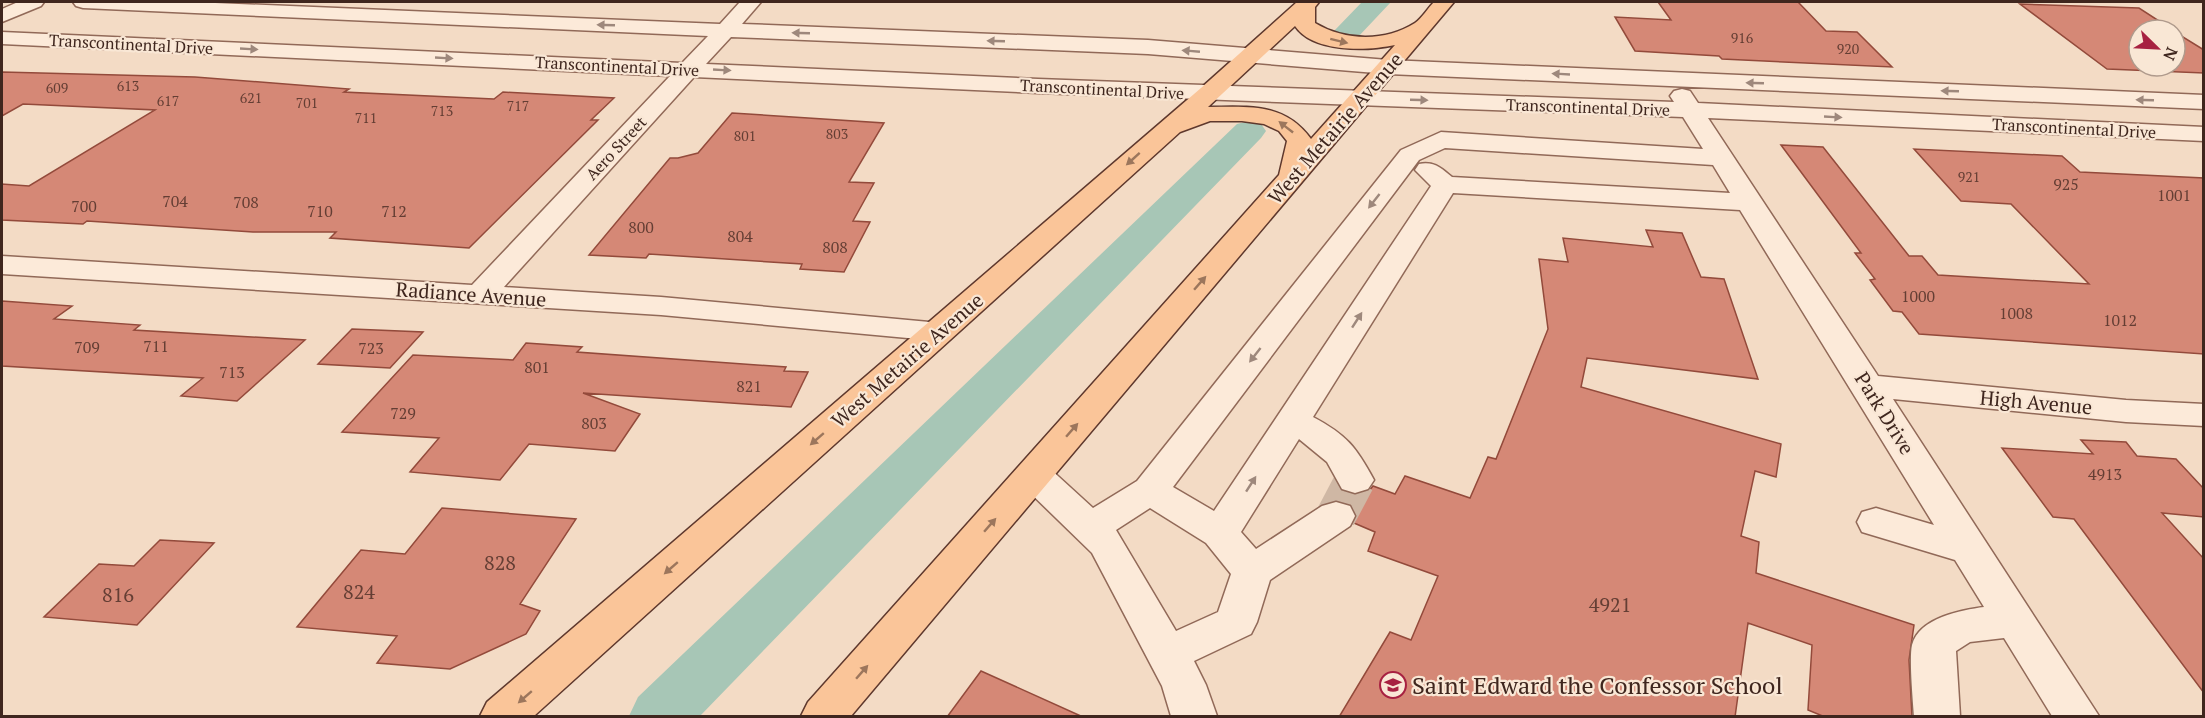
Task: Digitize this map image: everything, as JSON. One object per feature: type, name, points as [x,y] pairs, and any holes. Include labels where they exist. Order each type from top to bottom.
[{"type":"main road","name":"West Metairie Avenue","points":[[824,717],[1444,2]]},
{"type":"main road","name":"West Metairie Avenue","points":[[503,717],[1209,93],[1307,3]]},
{"type":"main road","points":[[1307,3],[1305,26],[1319,36],[1349,44],[1381,43],[1404,36],[1423,26]]},
{"type":"main road","points":[[1169,128],[1207,114],[1270,117],[1288,126],[1300,141],[1291,178]]},
{"type":"street","points":[[2,16],[34,2]]},
{"type":"street","name":"Transcontinental Drive","points":[[83,2],[1148,47],[1388,67],[2204,102]]},
{"type":"street","name":"Aero Street","points":[[481,294],[751,2]]},
{"type":"street","name":"Transcontinental Drive","points":[[2,38],[1209,93],[1691,110],[2204,134]]},
{"type":"street","name":"Park Drive","points":[[1672,79],[2076,717]]},
{"type":"street","points":[[1090,528],[1150,489],[1410,155],[1441,140],[1722,158]]},
{"type":"street","points":[[1410,155],[1445,185],[1750,202]]},
{"type":"street","points":[[1220,533],[1445,185]]},
{"type":"street","name":"Radiance Avenue","points":[[2,265],[661,306],[940,331]]},
{"type":"street","name":"High Avenue","points":[[1868,386],[2126,411],[2204,415]]},
{"type":"street","points":[[1292,421],[1315,433],[1342,455],[1355,480]]},
{"type":"street","points":[[1034,475],[1107,544],[1184,685],[1194,717]]},
{"type":"street","points":[[1150,489],[1220,533],[1252,572]]},
{"type":"street","points":[[1167,654],[1236,622],[1252,572],[1336,516]]},
{"type":"street","points":[[1876,522],[1971,550]]},
{"type":"street","points":[[1937,717],[1934,645],[1945,633],[1968,626],[2016,621]]},
{"type":"building","points":[[1658,2],[1798,2],[1826,31],[1857,32],[1892,67],[1722,59],[1719,56],[1635,51],[1615,17],[1671,20]]},
{"type":"building","points":[[2020,4],[2139,8],[2154,18],[2127,18],[2127,70],[2107,69]]},
{"type":"building","points":[[2187,39],[2204,50],[2204,73],[2187,72]]},
{"type":"building","points":[[2,72],[195,77],[349,89],[344,92],[494,99],[503,92],[614,98],[591,120],[598,120],[469,248],[330,238],[336,232],[253,232],[87,221],[83,224],[2,220],[2,184],[29,186],[155,110],[23,104],[2,116]]},
{"type":"building","points":[[732,113],[884,123],[849,182],[874,183],[853,221],[870,222],[844,272],[800,269],[802,264],[649,254],[646,258],[589,255],[670,158],[698,153]]},
{"type":"building","points":[[1781,145],[1823,147],[1909,256],[1922,256],[1938,275],[2089,284],[2011,204],[1961,201],[1914,149],[2062,156],[2080,172],[2204,178],[2204,354],[1919,334],[1902,312],[1893,311],[1870,280],[1875,279],[1855,253],[1861,253]]},
{"type":"building","points":[[1646,230],[1682,233],[1701,277],[1724,279],[1758,379],[1587,358],[1581,387],[1781,444],[1776,477],[1755,471],[1741,536],[1759,542],[1756,573],[1914,625],[1909,660],[1912,717],[1825,717],[1808,710],[1812,645],[1748,623],[1735,717],[1339,717],[1390,632],[1411,640],[1438,576],[1368,551],[1375,532],[1354,523],[1357,515],[1352,505],[1337,500],[1323,503],[1336,483],[1341,491],[1354,495],[1369,491],[1373,486],[1395,494],[1405,476],[1470,498],[1488,457],[1496,459],[1548,329],[1539,259],[1568,262],[1563,238],[1653,247]]},
{"type":"building","points":[[2,301],[72,306],[54,319],[140,325],[134,330],[305,340],[237,401],[181,396],[203,378],[2,366]]},
{"type":"building","points":[[352,329],[423,332],[390,368],[318,364]]},
{"type":"building","points":[[526,343],[582,347],[577,352],[786,367],[784,371],[808,372],[791,407],[583,393],[640,414],[615,451],[529,444],[500,480],[410,472],[439,438],[342,432],[413,355],[513,360]]},
{"type":"building","points":[[2081,440],[2126,442],[2137,456],[2176,459],[2204,489],[2204,517],[2162,513],[2204,559],[2204,693],[2074,519],[2053,517],[2002,448],[2093,454]]},
{"type":"building","points":[[442,508],[576,519],[520,604],[540,611],[526,634],[450,669],[377,663],[397,636],[297,627],[361,550],[405,554]]},
{"type":"building","points":[[160,540],[214,543],[137,625],[44,617],[99,564],[134,566]]},
{"type":"building","points":[[981,671],[1083,717],[947,717]]},
{"type":"waterway","points":[[1348,31],[1377,2]]},
{"type":"waterway","points":[[660,716],[1249,131]]},
{"type":"tunnel","points":[[1336,516],[1355,480]]},
{"type":"place","name":"Saint Edward the Confessor School","points":[[1393,685]]}]
